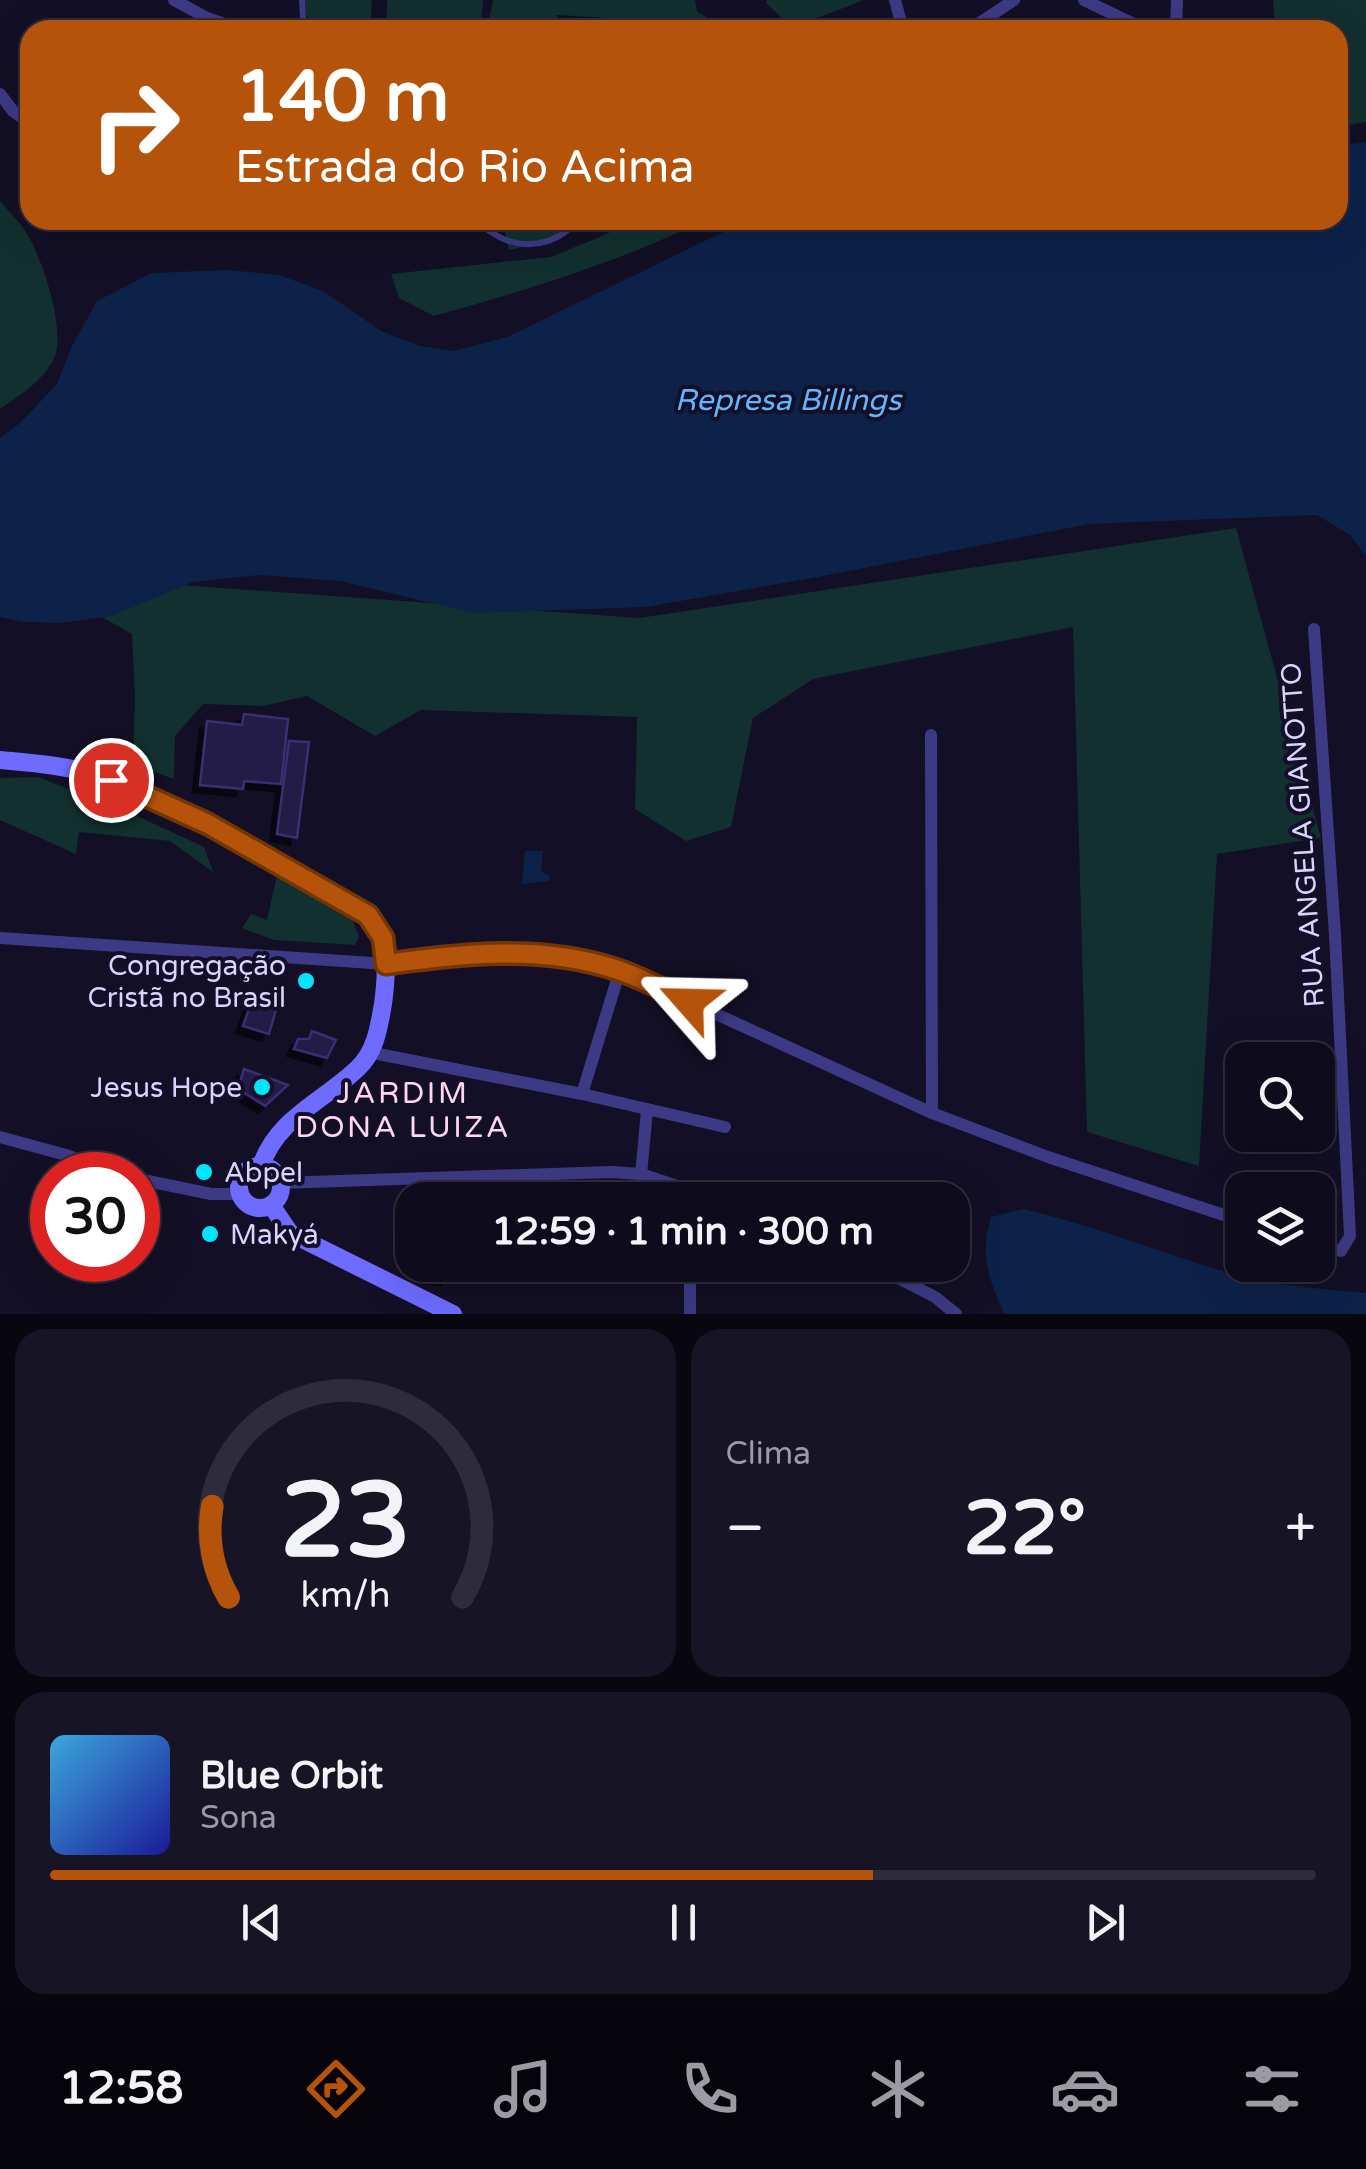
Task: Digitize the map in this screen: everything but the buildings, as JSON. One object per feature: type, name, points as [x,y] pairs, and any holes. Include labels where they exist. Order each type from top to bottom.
[{"type":"main road","points":[[0,760],[53,765],[91,774],[208,824],[368,915],[383,938],[386,964],[382,1024],[368,1052],[360,1066],[281,1130],[267,1148],[261,1166]]},
{"type":"main road","points":[[261,1166],[274,1171],[280,1182],[279,1196],[271,1204],[255,1208],[240,1194],[243,1174],[261,1166]]},
{"type":"main road","points":[[271,1204],[290,1233],[453,1314]]},
{"type":"street","points":[[174,0],[214,20]]},
{"type":"street","points":[[984,20],[1014,0]]},
{"type":"street","points":[[1084,0],[1125,20]]},
{"type":"street","points":[[0,94],[20,116]]},
{"type":"street","name":"RUA ANGELA GIANOTTO","points":[[1314,628],[1350,1236],[1346,1248],[1335,1250]]},
{"type":"street","points":[[931,735],[932,1113]]},
{"type":"street","points":[[0,938],[386,964],[481,952],[559,956],[620,970],[932,1113],[1048,1158],[1225,1215]]},
{"type":"street","points":[[582,1094],[620,970]]},
{"type":"street","points":[[368,1052],[725,1127]]},
{"type":"street","points":[[641,1174],[646,1110]]},
{"type":"street","points":[[0,1138],[54,1152]]},
{"type":"street","points":[[280,1182],[611,1172],[641,1174],[659,1182]]},
{"type":"street","points":[[160,1184],[211,1194],[240,1194]]},
{"type":"street","points":[[690,1282],[690,1314]]},
{"type":"street","points":[[906,1282],[956,1314]]},
{"type":"lane","points":[[490,230],[510,242],[529,243],[554,240],[569,230]]},
{"type":"green space","points":[[305,0],[372,0],[371,20],[310,20]]},
{"type":"green space","points":[[387,0],[483,0],[481,20],[386,20]]},
{"type":"green space","points":[[493,0],[695,0],[697,11],[711,20],[610,20],[557,15],[557,20],[489,20]]},
{"type":"green space","points":[[864,0],[806,20],[784,20],[766,3]]},
{"type":"green space","points":[[1273,0],[1366,0],[1366,122],[1348,125],[1348,20],[1274,20]]},
{"type":"green space","points":[[0,201],[35,248],[51,295],[57,344],[45,372],[0,409]]},
{"type":"green space","points":[[504,230],[560,230],[560,239],[509,250]]},
{"type":"green space","points":[[682,230],[571,274],[434,316],[399,298],[391,274],[551,257],[609,233]]},
{"type":"green space","points":[[1236,528],[1321,838],[1217,854],[1199,1166],[1087,1132],[1073,627],[813,679],[753,718],[731,827],[686,841],[635,809],[637,717],[421,710],[375,736],[307,696],[263,706],[203,704],[175,736],[174,779],[133,764],[132,634],[98,615],[126,581],[639,618]]},
{"type":"green space","points":[[38,777],[204,847],[213,872],[170,841],[79,832],[76,854],[0,820],[0,778]]},
{"type":"green space","points":[[277,875],[351,916],[359,937],[355,945],[274,940],[242,928],[251,914],[267,920]]},
{"type":"water","name":"Represa Billings","points":[[1366,142],[1366,556],[1350,535],[1317,515],[1089,524],[646,607],[474,613],[340,581],[259,575],[193,582],[111,616],[60,623],[0,617],[0,438],[57,384],[97,301],[152,273],[229,270],[279,275],[323,291],[383,332],[420,346],[453,351],[507,337],[727,230],[1348,230],[1348,145]]},
{"type":"water","points":[[525,851],[543,851],[541,871],[550,877],[549,881],[522,884]]},
{"type":"water","points":[[1023,1209],[1075,1223],[1225,1271],[1225,1282],[1274,1282],[1366,1293],[1366,1314],[1004,1314],[987,1267],[991,1217]]},
{"type":"place","name":"Congregação Cristã no Brasil","points":[[306,981]]},
{"type":"place","name":"Jesus Hope","points":[[262,1087]]},
{"type":"place","name":"Abpel","points":[[204,1172]]},
{"type":"place","name":"Makyá","points":[[210,1234]]},
{"type":"district","name":"JARDIM DONA LUIZA","points":[[403,1110]]},
{"type":"route","points":[[111,780],[208,824],[368,915],[383,938],[386,964],[481,952],[559,956],[620,970],[689,1002]]}]
